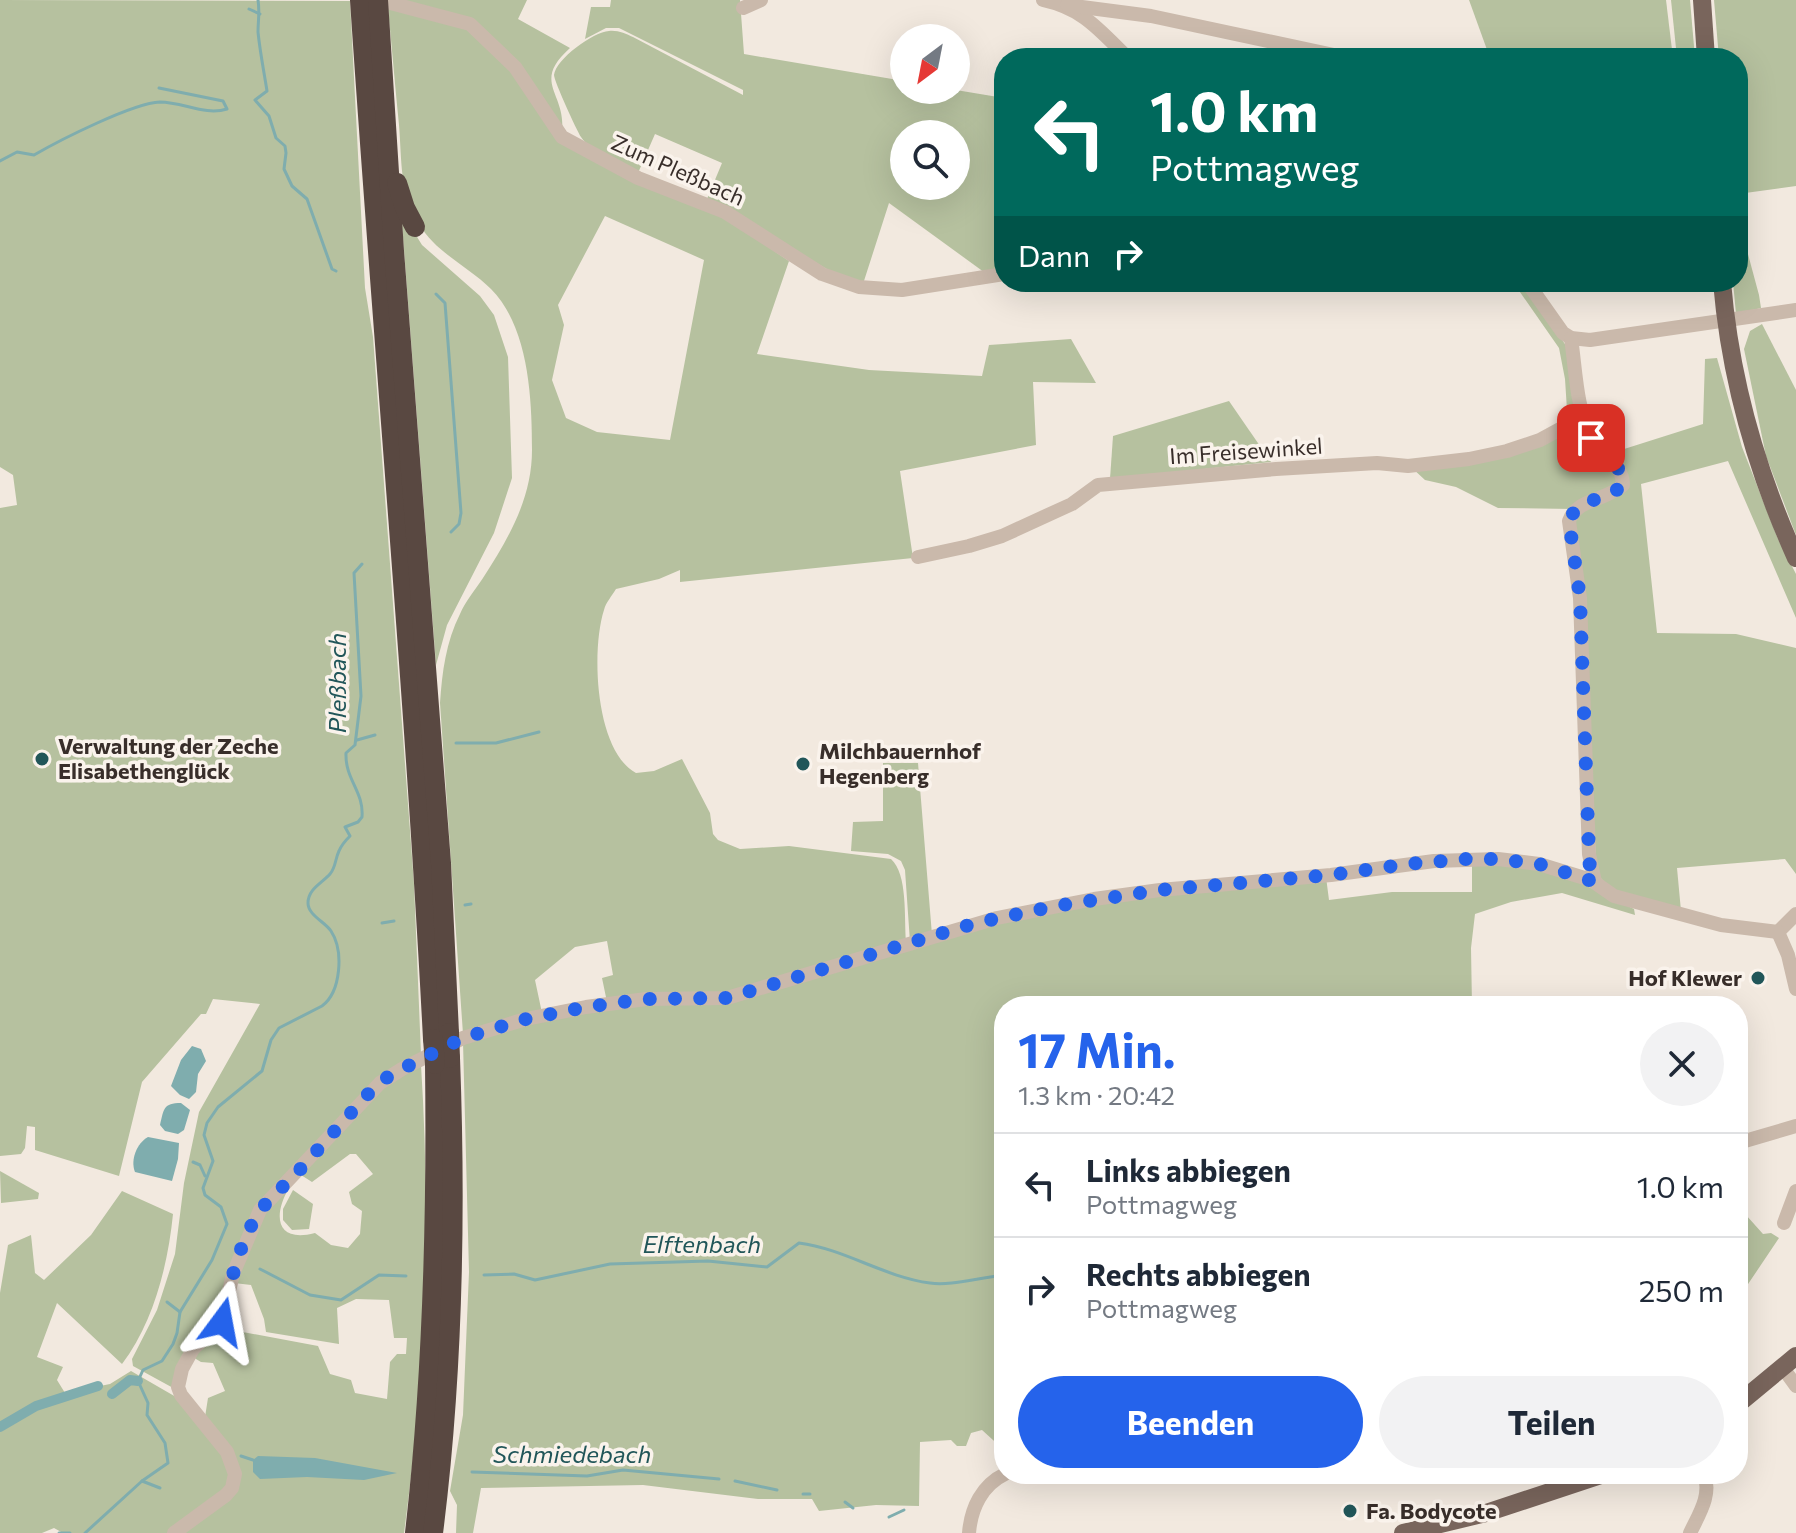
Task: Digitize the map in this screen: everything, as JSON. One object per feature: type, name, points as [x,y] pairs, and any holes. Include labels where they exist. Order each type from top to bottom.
[{"type":"highway","points":[[360,0],[372,198],[421,834],[454,1199],[450,1338],[433,1533]]},
{"type":"highway","points":[[379,0],[382,94],[432,749],[441,1036]]},
{"type":"highway","points":[[382,94],[399,190],[415,227]]},
{"type":"highway","points":[[432,749],[440,670]]},
{"type":"highway","points":[[415,1533],[433,1343],[443,1061]]},
{"type":"main road","points":[[1702,0],[1705,48]]},
{"type":"main road","points":[[1723,292],[1751,440],[1777,517],[1796,558]]},
{"type":"main road","points":[[1748,1396],[1790,1362]]},
{"type":"main road","points":[[1403,1533],[1535,1499],[1576,1484]]},
{"type":"street","name":"Zum Pleßbach","points":[[379,0],[470,24],[515,67],[562,137],[630,174],[725,212],[822,274],[859,287],[902,290],[994,276]]},
{"type":"street","points":[[743,8],[761,0]]},
{"type":"street","points":[[1043,0],[1151,16],[1301,48]]},
{"type":"street","points":[[1067,5],[1088,19],[1118,48]]},
{"type":"street","points":[[1534,292],[1556,326],[1571,338],[1590,340],[1796,310]]},
{"type":"street","points":[[1571,338],[1580,411],[1600,451],[1614,462],[1623,475],[1623,485],[1614,493],[1573,510],[1569,521],[1580,598],[1589,854],[1595,882]]},
{"type":"street","name":"Im Freisewinkel","points":[[918,557],[1002,536],[1072,504],[1098,485],[1276,469],[1377,463],[1408,466],[1469,459],[1540,440],[1562,428],[1580,411]]},
{"type":"street","points":[[174,1533],[226,1495],[234,1481],[234,1467],[227,1452],[186,1402],[178,1387],[187,1359],[222,1322],[233,1274],[260,1210],[380,1083],[463,1038],[526,1019],[586,1007],[660,998],[727,998],[976,923],[1056,906],[1129,894],[1331,875],[1407,864],[1467,859],[1539,864],[1595,882],[1614,896],[1739,929],[1778,932],[1796,914]]},
{"type":"street","points":[[1778,932],[1788,955],[1796,989]]},
{"type":"street","points":[[1748,1140],[1796,1126]]},
{"type":"street","points":[[1784,1223],[1796,1191]]},
{"type":"street","points":[[1790,1362],[1796,1386]]},
{"type":"street","points":[[969,1533],[977,1502],[994,1481]]},
{"type":"street","points":[[1690,1533],[1707,1494],[1708,1484]]},
{"type":"green space","points":[[0,0],[350,1],[365,288],[373,337],[414,884],[421,1055],[262,1204],[222,1310],[175,1389],[133,1366],[132,1359],[157,1310],[175,1254],[184,1183],[199,1112],[260,1004],[213,999],[206,1014],[201,1014],[142,1082],[119,1176],[35,1150],[35,1127],[27,1126],[25,1148],[21,1154],[0,1156],[0,508],[17,505],[13,475],[0,467]]},
{"type":"green space","points":[[395,0],[527,0],[518,19],[570,48],[559,60],[551,79],[562,118],[562,131],[471,23]]},
{"type":"green space","points":[[611,0],[740,0],[744,54],[890,79],[890,104],[970,104],[970,92],[994,96],[994,274],[988,275],[889,203],[863,284],[842,278],[707,199],[722,163],[655,134],[638,173],[607,157],[585,142],[579,133],[554,75],[568,54],[585,41],[609,31],[622,32],[743,95],[743,90],[619,28],[606,28],[585,39],[591,7],[610,7]]},
{"type":"green space","points":[[1469,0],[1666,0],[1672,48],[1486,48]]},
{"type":"green space","points":[[1671,0],[1690,0],[1694,48],[1676,48]]},
{"type":"green space","points":[[1714,0],[1796,0],[1796,186],[1748,193],[1748,48],[1718,48]]},
{"type":"green space","points":[[388,9],[469,25],[514,68],[561,139],[722,216],[789,261],[757,354],[869,370],[982,376],[989,345],[1071,339],[1096,383],[1033,382],[1036,445],[900,471],[913,558],[680,582],[680,570],[659,579],[616,589],[605,607],[598,649],[600,698],[604,722],[622,761],[636,773],[654,771],[682,759],[710,813],[713,834],[718,840],[740,849],[789,846],[891,859],[903,885],[906,941],[739,993],[607,1002],[602,978],[613,975],[607,941],[575,947],[535,980],[542,1013],[463,1034],[440,703],[442,680],[448,646],[460,614],[501,548],[523,502],[531,468],[531,409],[521,343],[504,305],[482,281],[434,243],[419,224],[408,200],[403,176]],"holes":[[[605,216],[704,260],[670,440],[597,432],[566,418],[552,380],[564,325],[558,305]]]},
{"type":"green space","points":[[401,211],[422,245],[480,296],[494,315],[508,357],[512,478],[494,533],[447,625],[436,665]]},
{"type":"green space","points":[[1748,254],[1761,308],[1736,314],[1734,292],[1748,292]]},
{"type":"green space","points":[[1520,292],[1529,292],[1567,347],[1575,413],[1567,410],[1559,348]]},
{"type":"green space","points":[[1762,324],[1796,390],[1796,535],[1766,456],[1744,349],[1750,331]]},
{"type":"green space","points":[[1717,358],[1742,447],[1778,539],[1796,574],[1796,618],[1728,461],[1641,484],[1657,633],[1736,634],[1796,648],[1796,874],[1785,859],[1677,868],[1681,911],[1624,895],[1614,890],[1597,873],[1573,509],[1498,508],[1456,487],[1425,480],[1411,467],[1509,455],[1585,412],[1586,423],[1610,457],[1621,450],[1703,424],[1705,359]]},
{"type":"green space","points":[[1229,401],[1271,462],[1110,479],[1113,436]]},
{"type":"green space","points":[[883,763],[918,763],[932,935],[910,942],[905,870],[901,861],[888,854],[851,851],[853,822],[883,821]]},
{"type":"green space","points":[[1472,861],[1554,870],[1634,909],[1635,915],[1562,893],[1511,902],[1475,914],[1471,948],[1472,996],[994,996],[994,1441],[982,1430],[971,1433],[966,1446],[957,1446],[951,1440],[920,1442],[919,1506],[876,1505],[819,1511],[812,1499],[758,1499],[643,1485],[481,1488],[473,1533],[456,1533],[457,1505],[450,1491],[463,1415],[469,1272],[463,1042],[527,1023],[651,1002],[707,1004],[956,931],[1095,902],[1326,877],[1329,900],[1392,892],[1472,892]]},
{"type":"green space","points":[[421,1065],[426,1182],[424,1299],[417,1417],[404,1533],[181,1533],[238,1485],[205,1417],[208,1398],[225,1391],[213,1363],[201,1362],[191,1356],[222,1331],[232,1330],[318,1346],[330,1374],[351,1380],[355,1393],[387,1399],[390,1362],[397,1354],[406,1354],[407,1338],[394,1338],[389,1300],[356,1299],[337,1308],[339,1344],[266,1332],[251,1285],[234,1283],[255,1222],[289,1188],[280,1218],[286,1231],[302,1235],[315,1233],[331,1245],[348,1248],[360,1234],[362,1211],[352,1204],[349,1192],[373,1174],[356,1154],[350,1154],[312,1182],[301,1175],[384,1082]]},
{"type":"green space","points":[[0,1171],[39,1193],[38,1199],[1,1203]]},
{"type":"green space","points":[[293,1190],[313,1204],[309,1229],[292,1230],[283,1220],[283,1209]]},
{"type":"green space","points":[[122,1191],[173,1214],[158,1292],[143,1330],[122,1364],[57,1303],[37,1357],[63,1367],[57,1380],[65,1393],[110,1384],[131,1371],[176,1397],[229,1461],[229,1485],[168,1533],[63,1533],[54,1528],[42,1533],[0,1533],[0,1293],[8,1245],[31,1235],[35,1273],[44,1280],[91,1235]]},
{"type":"green space","points":[[1748,1217],[1763,1234],[1771,1233],[1779,1238],[1748,1284]]},
{"type":"water","points":[[192,1046],[201,1049],[206,1061],[198,1074],[196,1092],[189,1099],[171,1086],[181,1060]]},
{"type":"water","points":[[181,1103],[190,1110],[184,1130],[178,1134],[165,1131],[160,1125],[165,1108]]},
{"type":"water","points":[[148,1137],[179,1143],[172,1181],[135,1172],[133,1162],[136,1152]]},
{"type":"water","points":[[258,1456],[315,1458],[397,1473],[364,1480],[307,1477],[260,1479],[253,1472],[253,1460]]},
{"type":"waterway","name":"Pleßbach","points":[[258,0],[258,32],[267,91],[255,100],[269,116],[276,138],[285,146],[284,169],[292,186],[307,199],[332,269],[336,271]]},
{"type":"waterway","points":[[249,9],[260,14]]},
{"type":"waterway","points":[[0,161],[17,152],[34,155],[97,123],[148,104],[169,103],[210,111],[227,109],[223,101],[159,88]]},
{"type":"waterway","name":"Pleßbach","points":[[436,294],[445,303],[461,513],[459,524],[451,532]]},
{"type":"waterway","name":"Pleßbach","points":[[85,1533],[142,1481],[168,1463],[165,1443],[147,1415],[148,1403],[138,1381],[143,1370],[162,1361],[173,1344],[180,1312],[212,1260],[227,1224],[221,1207],[205,1195],[203,1188],[213,1161],[204,1135],[207,1123],[218,1107],[262,1071],[271,1040],[279,1028],[322,1006],[337,981],[339,960],[335,939],[311,911],[308,903],[313,890],[332,871],[340,849],[350,836],[345,827],[362,817],[360,800],[346,762],[346,753],[355,745],[361,696],[354,573],[362,564]]},
{"type":"waterway","points":[[456,743],[496,743],[539,732]]},
{"type":"waterway","points":[[357,740],[375,735]]},
{"type":"waterway","points":[[465,905],[471,904]]},
{"type":"waterway","points":[[382,923],[394,921]]},
{"type":"waterway","points":[[193,1162],[200,1165],[205,1176]]},
{"type":"waterway","name":"Elftenbach","points":[[484,1275],[514,1274],[535,1280],[610,1264],[708,1261],[767,1267],[799,1243],[930,1283],[955,1283],[994,1277]]},
{"type":"waterway","name":"Elftenbach","points":[[260,1269],[310,1295],[341,1300],[379,1275],[406,1276]]},
{"type":"waterway","points":[[167,1302],[180,1312]]},
{"type":"waterway","points":[[112,1394],[130,1380],[138,1381]]},
{"type":"waterway","points":[[0,1427],[36,1406],[98,1386]]},
{"type":"waterway","points":[[241,1456],[253,1460]]},
{"type":"waterway","name":"Schmiedebach","points":[[472,1472],[587,1476],[623,1470],[719,1479]]},
{"type":"waterway","points":[[142,1481],[160,1488]]},
{"type":"waterway","name":"Schmiedebach","points":[[735,1481],[777,1490]]},
{"type":"waterway","name":"Schmiedebach","points":[[803,1494],[810,1494]]},
{"type":"waterway","name":"Schmiedebach","points":[[845,1502],[853,1508]]},
{"type":"waterway","name":"Schmiedebach","points":[[889,1517],[904,1510]]},
{"type":"waterway","name":"Pleßbach","points":[[59,1533],[70,1533]]},
{"type":"place","name":"Verwaltung der Zeche Elisabethenglück","points":[[42,759]]},
{"type":"place","name":"Milchbauernhof Hegenberg","points":[[803,764]]},
{"type":"place","name":"Hof Klewer","points":[[1758,978]]},
{"type":"place","name":"Fa. Bodycote","points":[[1350,1511]]},
{"type":"route","points":[[222,1322],[233,1274],[247,1237],[268,1201],[369,1093],[390,1075],[463,1038],[484,1031],[586,1007],[660,998],[727,998],[976,923],[1129,894],[1467,859],[1539,864],[1595,882],[1589,854],[1580,598],[1569,521],[1573,510],[1614,493],[1623,485],[1623,475],[1591,438]]}]
